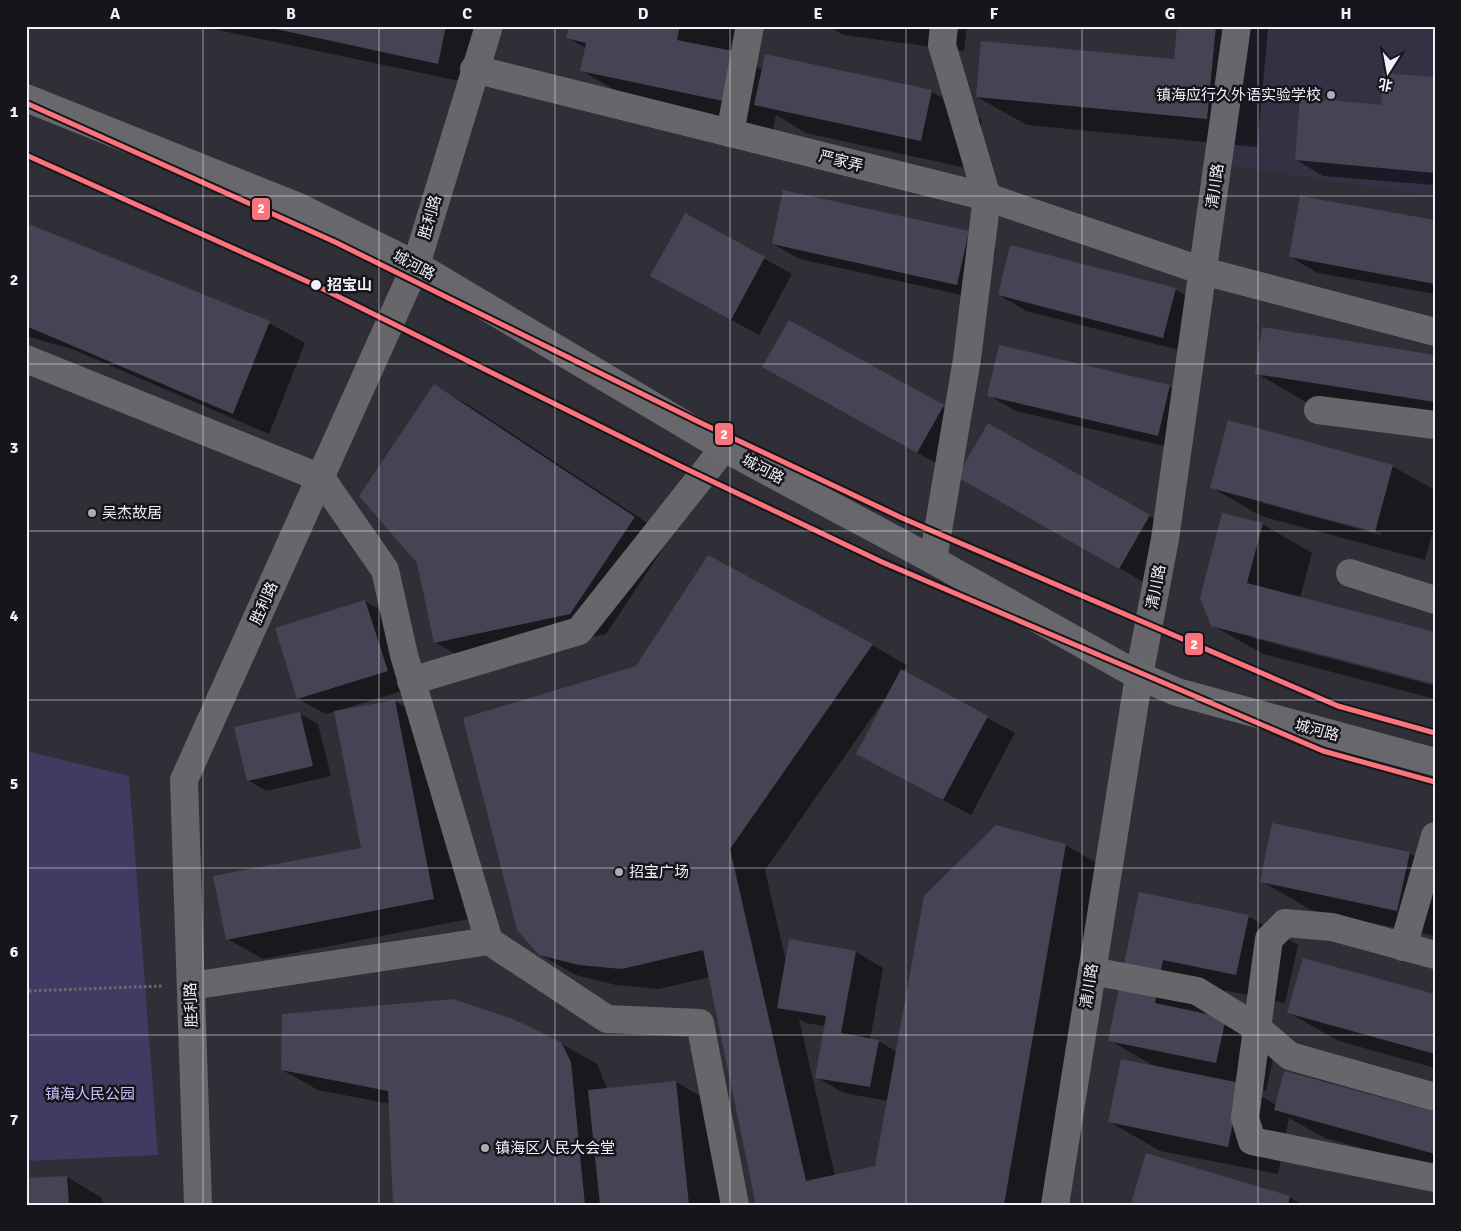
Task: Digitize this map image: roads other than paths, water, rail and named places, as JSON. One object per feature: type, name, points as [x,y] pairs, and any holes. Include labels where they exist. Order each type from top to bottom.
[{"type":"main road","name":"城河路","points":[[26,98],[299,207],[416,265],[724,448],[933,560],[1139,676],[1177,692],[1435,762]]},
{"type":"street","name":"胜利路","points":[[198,1205],[184,780],[416,265],[474,69],[489,26]]},
{"type":"street","points":[[730,133],[750,26]]},
{"type":"street","points":[[933,560],[967,359],[987,197],[942,45],[944,26]]},
{"type":"street","name":"清川路","points":[[1055,1205],[1139,676],[1165,539],[1237,26]]},
{"type":"street","name":"严家弄","points":[[474,69],[987,197],[1203,270],[1435,332]]},
{"type":"street","points":[[26,359],[321,478],[385,570],[411,681],[489,941],[607,1019],[700,1023],[735,1205]]},
{"type":"street","points":[[1318,410],[1435,425]]},
{"type":"street","points":[[411,681],[579,631],[724,448]]},
{"type":"street","points":[[1350,573],[1435,600]]},
{"type":"street","points":[[1403,947],[1435,836]]},
{"type":"street","points":[[1435,955],[1332,927],[1285,923],[1268,939],[1245,1118],[1252,1142],[1435,1178]]},
{"type":"street","points":[[191,986],[489,941]]},
{"type":"street","points":[[1092,971],[1197,991],[1257,1028],[1290,1056],[1435,1097]]},
{"type":"place","name":"镇海应行久外语实验学校","points":[[1331,95]]},
{"type":"place","name":"招宝山","points":[[316,285]]},
{"type":"place","name":"吴杰故居","points":[[92,513]]},
{"type":"place","name":"招宝广场","points":[[619,872]]},
{"type":"place","name":"镇海区人民大会堂","points":[[485,1148]]},
{"type":"park label","name":"镇海人民公园","points":[[90,1094]]}]
